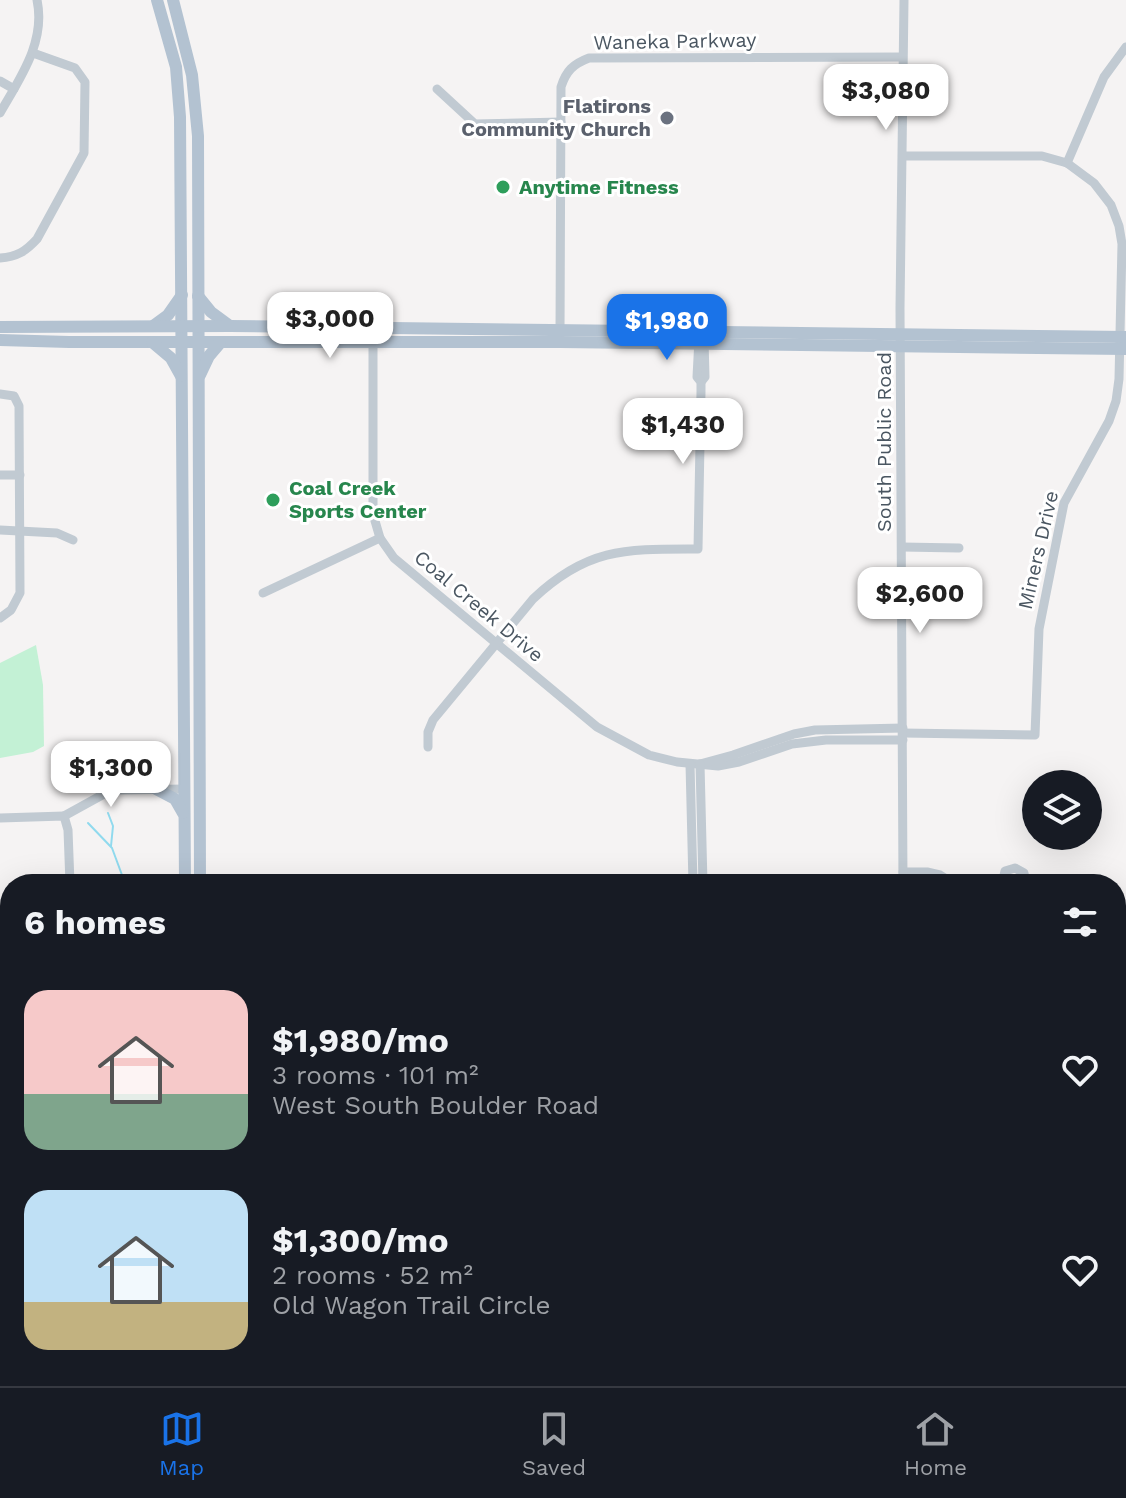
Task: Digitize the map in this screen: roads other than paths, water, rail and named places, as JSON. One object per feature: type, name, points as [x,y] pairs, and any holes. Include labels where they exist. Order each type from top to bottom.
[{"type":"main road","points":[[157,0],[171,47],[179,95],[185,874]]},
{"type":"main road","points":[[173,0],[187,47],[195,94],[198,149],[201,874]]},
{"type":"main road","points":[[153,326],[168,315],[182,295]]},
{"type":"main road","points":[[198,296],[211,312],[230,326]]},
{"type":"main road","points":[[0,327],[373,328],[701,340],[901,339],[1123,343]]},
{"type":"main road","points":[[0,340],[374,342],[560,336]]},
{"type":"main road","points":[[152,342],[171,358],[181,376]]},
{"type":"main road","points":[[198,378],[220,343]]},
{"type":"main road","points":[[156,789],[174,779],[183,759]]},
{"type":"main road","points":[[156,789],[175,799],[184,820]]},
{"type":"main road","points":[[185,789],[200,813]]},
{"type":"street","points":[[0,113],[33,53],[39,20],[37,0]]},
{"type":"street","name":"South Public Road","points":[[903,872],[901,339],[904,0]]},
{"type":"street","points":[[1067,163],[1104,77],[1126,47]]},
{"type":"street","points":[[0,258],[27,250],[37,239],[84,153],[84,79],[75,68],[33,53]]},
{"type":"street","name":"Waneka Parkway","points":[[560,336],[561,87],[564,76],[576,63],[589,58],[902,57]]},
{"type":"street","points":[[0,81],[14,89]]},
{"type":"street","points":[[437,89],[475,124],[561,122]]},
{"type":"street","points":[[903,156],[1042,156],[1067,163],[1094,183],[1111,205],[1119,226],[1124,255],[1123,343]]},
{"type":"street","points":[[263,593],[380,538],[373,514],[373,328]]},
{"type":"street","points":[[428,747],[428,732],[433,720],[549,584],[588,561],[614,552],[698,549],[701,382],[697,377],[701,340]]},
{"type":"street","name":"Miners Drive","points":[[903,734],[1035,735],[1039,629],[1064,503],[1109,421],[1116,401],[1123,343]]},
{"type":"street","points":[[0,394],[14,396],[19,406],[20,475],[20,593],[11,610],[0,618]]},
{"type":"street","points":[[0,475],[20,475]]},
{"type":"street","points":[[0,530],[57,533],[73,540]]},
{"type":"street","name":"Coal Creek Drive","points":[[380,538],[394,558],[597,727],[631,747],[659,758],[695,764]]},
{"type":"street","points":[[902,547],[959,548]]},
{"type":"street","points":[[695,764],[804,732],[837,728],[903,734]]},
{"type":"street","points":[[693,874],[695,764]]},
{"type":"street","points":[[695,764],[702,874]]},
{"type":"street","points":[[0,818],[64,816],[104,794],[118,790],[185,789]]},
{"type":"street","points":[[64,816],[68,830],[70,874]]},
{"type":"street","points":[[1004,874],[1015,868],[1024,874]]},
{"type":"street","points":[[903,872],[936,874]]},
{"type":"waterway","points":[[64,766],[92,776],[95,782]]},
{"type":"waterway","points":[[92,775],[114,769]]},
{"type":"waterway","points":[[108,813],[113,826],[111,846]]},
{"type":"waterway","points":[[88,823],[112,848],[122,874]]},
{"type":"place","name":"Flatirons Community Church","points":[[667,118]]},
{"type":"place","name":"Anytime Fitness","points":[[503,187]]},
{"type":"place","name":"Coal Creek Sports Center","points":[[273,500]]}]
